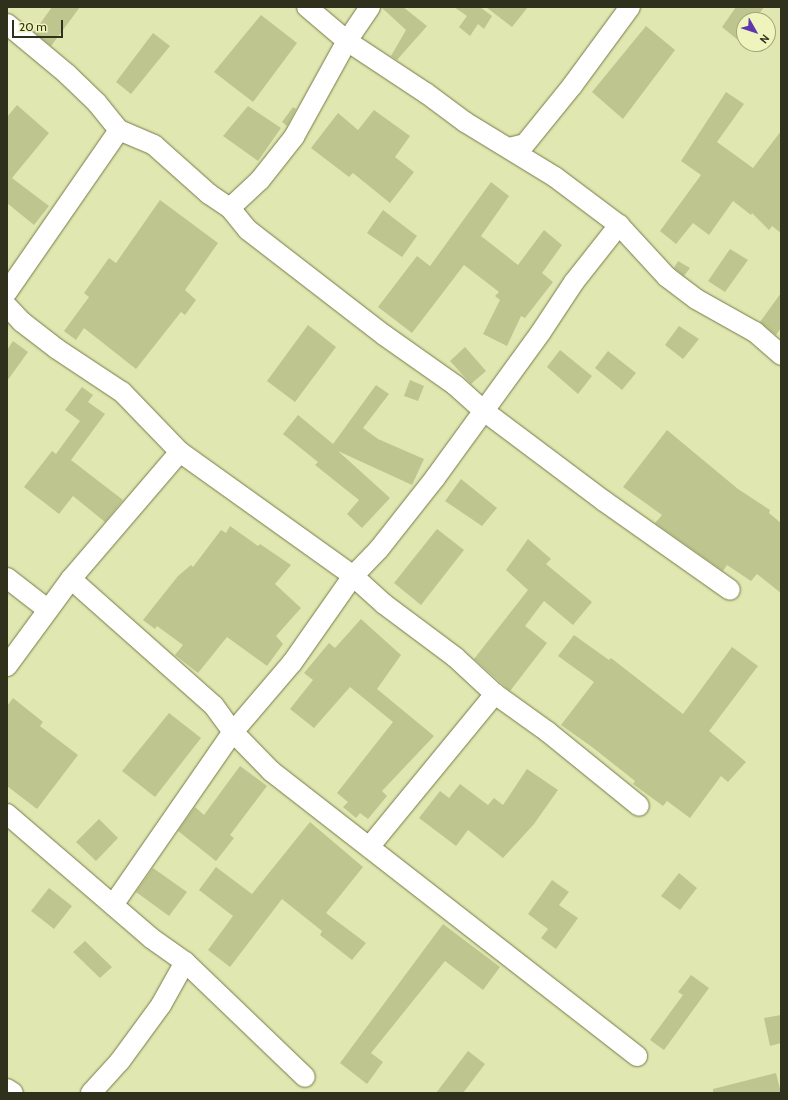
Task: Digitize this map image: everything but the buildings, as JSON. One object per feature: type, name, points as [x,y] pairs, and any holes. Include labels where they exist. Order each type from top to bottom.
[{"type":"street","points":[[306,7],[347,41],[426,93],[464,122],[555,177],[619,225],[667,277],[696,298],[755,332],[781,355]]},
{"type":"street","points":[[230,208],[260,180],[294,137],[347,41],[370,7]]},
{"type":"street","points":[[509,148],[525,144],[572,86],[630,7]]},
{"type":"street","points":[[7,24],[67,74],[97,103],[119,130],[154,145],[210,194],[230,208],[248,230],[384,336],[455,385],[484,411],[604,501],[730,590]]},
{"type":"street","points":[[7,292],[119,130]]},
{"type":"street","points":[[113,905],[233,732],[292,663],[353,576],[380,549],[484,411],[574,282],[619,225]]},
{"type":"street","points":[[7,306],[22,322],[57,349],[122,392],[180,452],[353,576],[384,604],[455,657],[495,694],[548,732],[639,806]]},
{"type":"street","points":[[7,666],[71,579],[180,452]]},
{"type":"street","points":[[7,578],[47,610]]},
{"type":"street","points":[[71,579],[214,706],[233,732],[271,771],[370,846],[638,1056]]},
{"type":"street","points":[[370,846],[495,694]]},
{"type":"street","points":[[7,814],[66,862],[151,938],[185,962],[305,1077]]},
{"type":"street","points":[[91,1093],[120,1061],[156,1011],[185,962]]},
{"type":"street","points":[[7,1089],[13,1093]]}]
